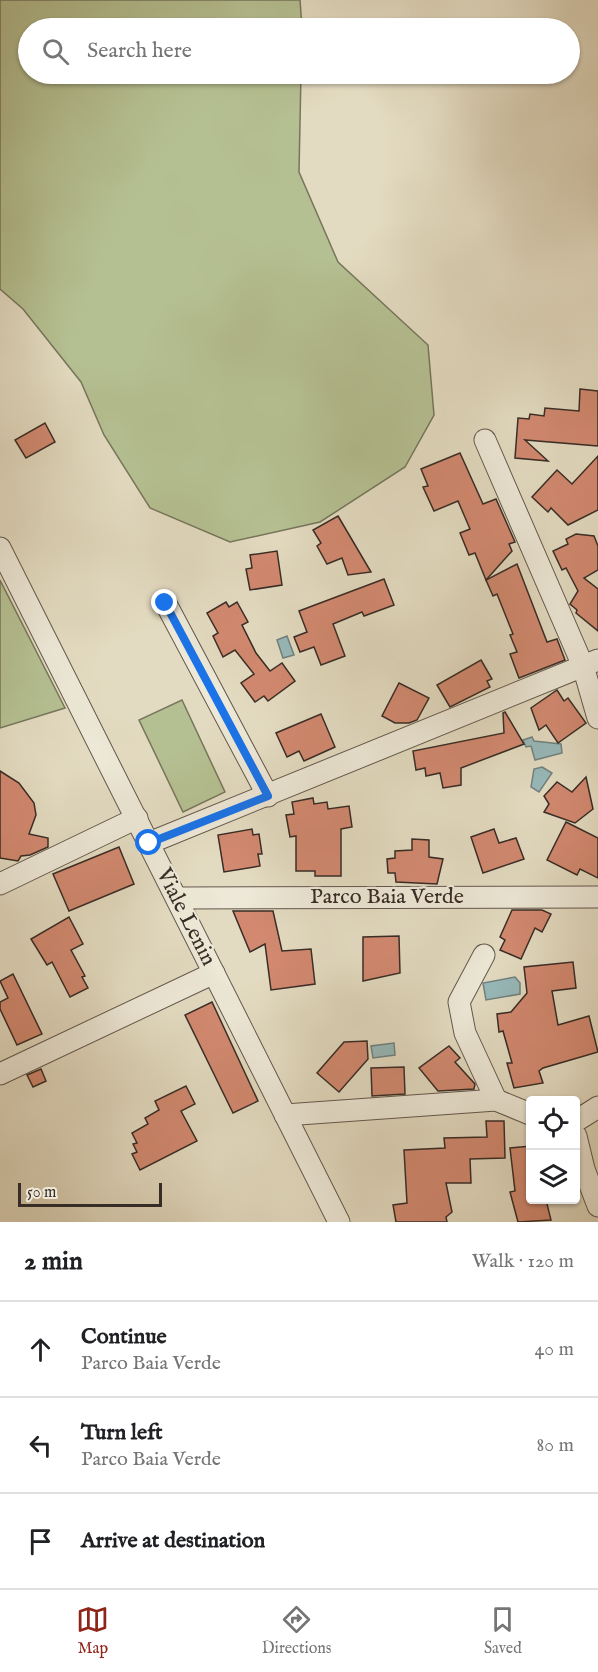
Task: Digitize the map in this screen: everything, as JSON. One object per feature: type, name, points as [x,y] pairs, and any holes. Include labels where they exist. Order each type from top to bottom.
[{"type":"street","points":[[485,440],[590,663],[598,718]]},
{"type":"street","name":"Viale Lenin","points":[[0,548],[339,1222]]},
{"type":"street","points":[[165,603],[268,796]]},
{"type":"street","points":[[149,843],[590,663]]},
{"type":"street","points":[[0,884],[137,818]]},
{"type":"street","name":"Parco Baia Verde","points":[[177,898],[598,897]]},
{"type":"street","points":[[484,955],[459,1002],[465,1033],[496,1100]]},
{"type":"street","points":[[0,1074],[214,973]]},
{"type":"street","points":[[285,1115],[496,1100],[526,1112]]},
{"type":"street","points":[[580,1118],[598,1107]]},
{"type":"street","points":[[579,1150],[598,1206]]},
{"type":"green space","points":[[0,0],[300,0],[301,18],[18,18],[18,84],[301,84],[299,172],[338,262],[428,345],[434,415],[405,467],[320,522],[230,542],[150,508],[104,435],[81,382],[23,309],[0,289]]},
{"type":"green space","points":[[0,580],[65,708],[0,728]]},
{"type":"green space","points":[[182,700],[225,792],[183,812],[139,720]]},
{"type":"water","points":[[287,636],[294,655],[283,658],[277,640]]},
{"type":"water","points":[[532,737],[534,741],[561,744],[562,753],[535,760],[531,746],[526,747],[523,740]]},
{"type":"water","points":[[542,767],[552,773],[539,792],[531,787],[534,769]]},
{"type":"water","points":[[515,977],[520,983],[520,994],[486,1000],[483,983]]},
{"type":"water","points":[[394,1043],[395,1055],[373,1058],[371,1046]]},
{"type":"building","points":[[580,389],[598,391],[598,446],[525,440],[548,461],[515,458],[518,418],[529,419],[530,414],[544,416],[545,408],[579,411]]},
{"type":"building","points":[[45,423],[55,442],[26,458],[15,440]]},
{"type":"building","points":[[460,453],[483,504],[496,499],[515,542],[509,544],[512,551],[486,580],[475,553],[469,555],[460,533],[470,529],[458,501],[434,511],[423,487],[428,486],[421,469]]},
{"type":"building","points":[[598,456],[598,510],[568,525],[551,508],[548,512],[532,497],[557,470],[572,484]]},
{"type":"building","points":[[338,516],[371,572],[348,575],[342,558],[327,564],[317,546],[321,543],[313,530]]},
{"type":"building","points":[[576,534],[594,536],[598,546],[598,570],[584,578],[598,589],[598,631],[576,613],[577,610],[570,604],[578,591],[566,568],[562,570],[553,551],[568,544],[566,539]]},
{"type":"building","points":[[277,551],[282,585],[250,590],[246,569],[252,568],[250,555]]},
{"type":"building","points":[[517,564],[547,642],[557,639],[565,660],[519,678],[510,654],[517,652],[510,635],[513,634],[497,594],[493,596],[486,580]]},
{"type":"building","points":[[384,579],[394,605],[364,616],[362,612],[333,624],[345,656],[321,665],[314,647],[300,652],[294,637],[307,632],[299,611]]},
{"type":"building","points":[[226,602],[229,607],[237,602],[248,622],[242,625],[256,653],[270,671],[282,663],[295,681],[268,701],[264,696],[255,702],[241,683],[254,674],[235,650],[223,657],[213,636],[218,633],[207,613]]},
{"type":"building","points":[[481,660],[492,679],[487,681],[490,687],[450,707],[437,685]]},
{"type":"building","points":[[399,683],[429,698],[417,720],[409,723],[395,723],[382,716]]},
{"type":"building","points":[[557,690],[564,701],[568,698],[586,723],[558,743],[546,725],[539,730],[531,708]]},
{"type":"building","points":[[505,712],[524,744],[461,768],[461,785],[443,788],[440,773],[426,776],[425,768],[416,770],[413,751],[504,733],[503,713]]},
{"type":"building","points":[[321,714],[335,747],[304,761],[299,751],[287,757],[276,733]]},
{"type":"building","points":[[0,771],[19,783],[34,803],[36,815],[29,834],[48,838],[48,847],[30,855],[21,856],[18,861],[0,858]]},
{"type":"building","points":[[586,777],[593,809],[575,823],[544,812],[549,804],[544,796],[557,782],[572,792]]},
{"type":"building","points":[[313,798],[314,804],[327,802],[328,809],[349,806],[352,827],[341,829],[341,876],[315,876],[315,871],[296,871],[296,836],[290,837],[286,815],[294,814],[292,802]]},
{"type":"building","points":[[566,822],[598,838],[598,878],[580,869],[577,875],[547,860]]},
{"type":"building","points":[[252,829],[253,835],[259,834],[262,854],[258,854],[260,866],[224,872],[218,835]]},
{"type":"building","points":[[494,829],[499,843],[516,838],[524,859],[483,873],[471,837]]},
{"type":"building","points":[[412,839],[429,840],[429,857],[443,859],[437,884],[396,882],[395,873],[388,873],[387,859],[395,858],[395,851],[412,850]]},
{"type":"building","points":[[119,847],[134,884],[69,911],[53,874]]},
{"type":"building","points":[[512,910],[542,910],[551,914],[542,932],[535,928],[521,959],[500,950],[505,940],[500,937]]},
{"type":"building","points":[[233,911],[273,911],[282,951],[311,949],[315,984],[271,990],[265,944],[250,952]]},
{"type":"building","points":[[69,917],[83,944],[71,950],[85,976],[82,977],[88,988],[70,997],[52,962],[47,965],[31,939]]},
{"type":"building","points":[[399,936],[400,973],[363,981],[363,937]]},
{"type":"building","points":[[573,962],[576,988],[552,991],[558,1025],[589,1016],[598,1052],[543,1068],[539,1071],[543,1083],[514,1088],[507,1063],[512,1063],[503,1031],[499,1032],[497,1014],[511,1012],[527,993],[524,967]]},
{"type":"building","points":[[13,974],[42,1034],[17,1045],[0,1009],[0,1002],[8,998],[0,981]]},
{"type":"building","points":[[212,1002],[258,1101],[233,1113],[185,1015]]},
{"type":"building","points":[[367,1041],[368,1059],[339,1092],[317,1073],[344,1042]]},
{"type":"building","points":[[449,1046],[460,1058],[455,1062],[475,1084],[474,1089],[438,1091],[419,1068]]},
{"type":"building","points":[[404,1067],[405,1094],[372,1096],[371,1068]]},
{"type":"building","points":[[41,1069],[46,1081],[33,1087],[27,1075]]},
{"type":"building","points":[[186,1086],[195,1104],[181,1111],[197,1141],[140,1170],[132,1154],[137,1152],[133,1144],[137,1143],[132,1133],[148,1124],[145,1118],[159,1110],[155,1101]]},
{"type":"building","points":[[486,1121],[504,1121],[505,1158],[470,1159],[471,1183],[446,1183],[452,1212],[446,1217],[447,1222],[396,1222],[393,1205],[407,1203],[404,1150],[445,1148],[444,1138],[487,1137]]},
{"type":"building","points":[[526,1146],[526,1204],[547,1204],[551,1220],[518,1222],[510,1192],[515,1191],[510,1148]]},
{"type":"route","points":[[149,843],[268,796],[165,603]]}]
